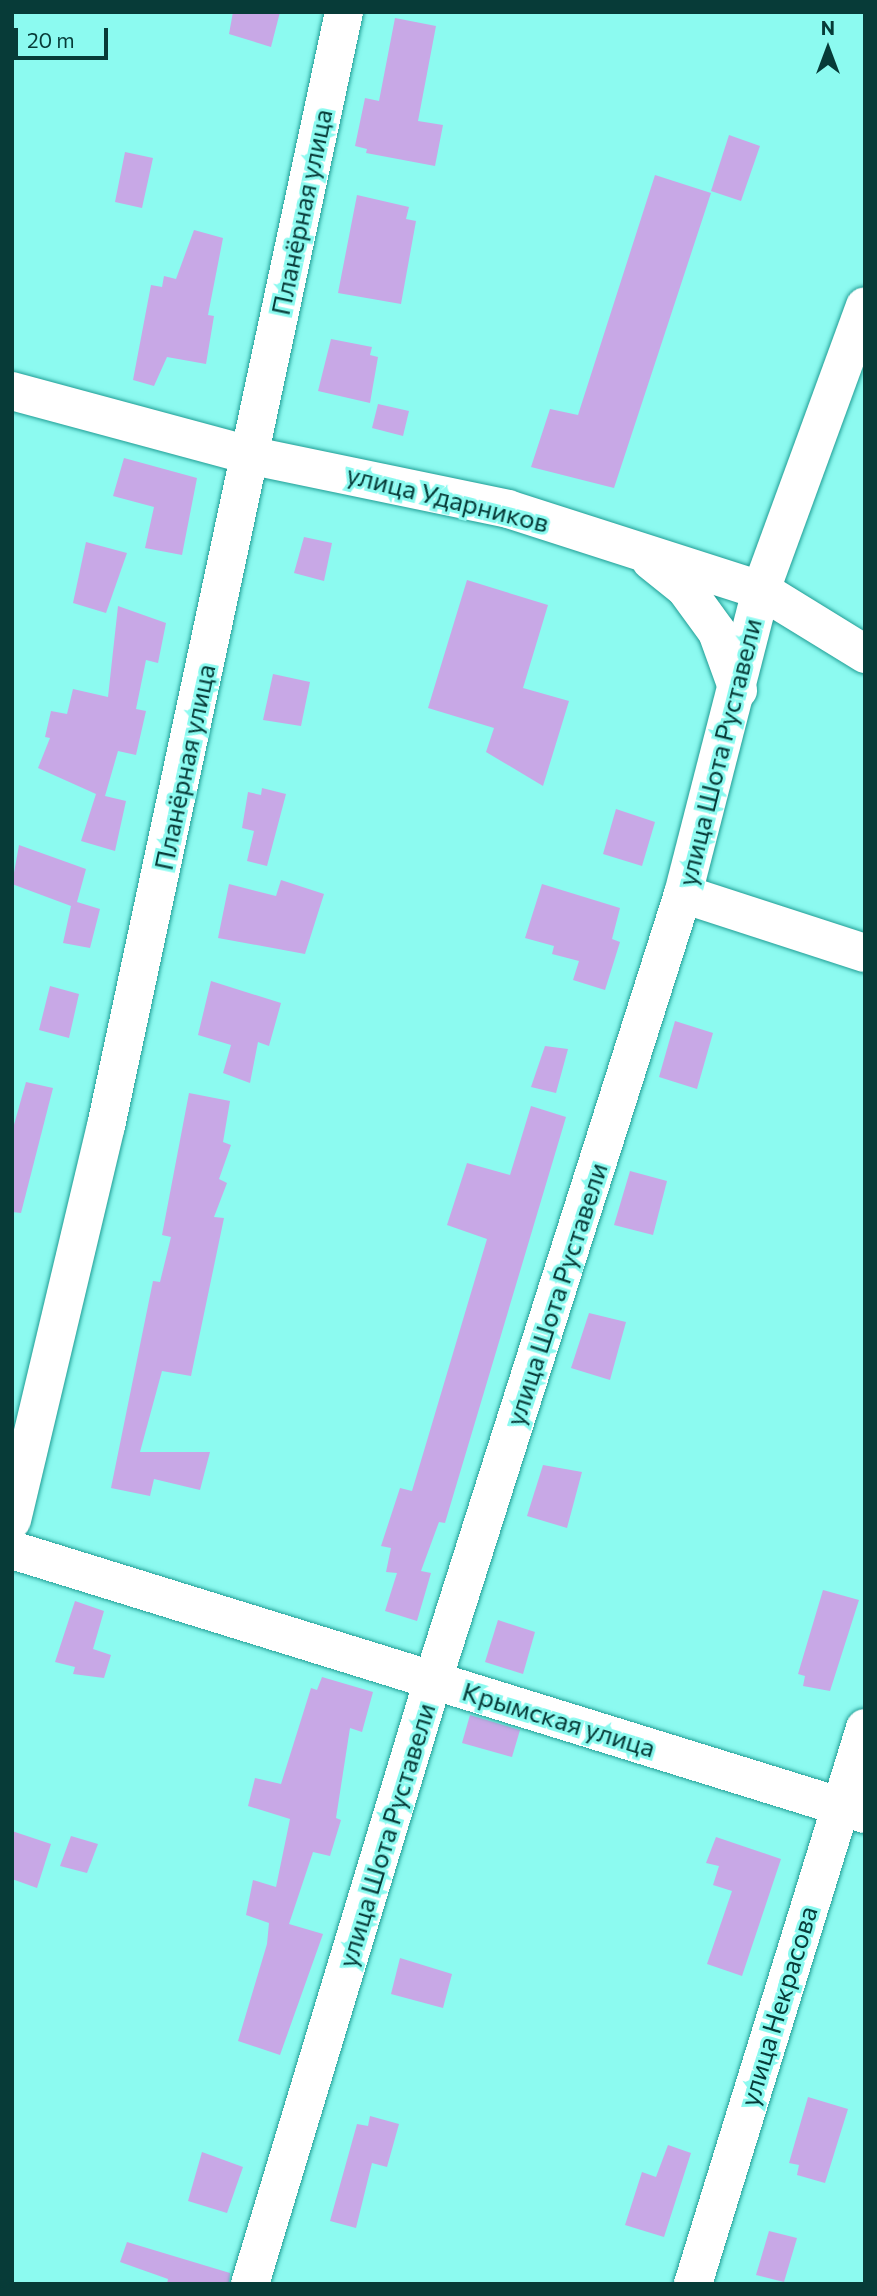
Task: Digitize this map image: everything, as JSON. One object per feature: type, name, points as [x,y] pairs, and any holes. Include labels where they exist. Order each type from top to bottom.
[{"type":"street","name":"Планёрная улица","points":[[12,1520],[106,1126],[253,456],[344,12]]},
{"type":"street","name":"улица Шота Руставели","points":[[250,2284],[433,1680],[683,894],[738,690],[761,590],[865,306]]},
{"type":"street","name":"улица Ударников","points":[[12,391],[253,456],[508,509],[761,590],[865,654]]},
{"type":"street","points":[[638,551],[685,588],[717,632],[738,690]]},
{"type":"street","points":[[683,894],[865,953]]},
{"type":"street","name":"Крымская улица","points":[[12,1550],[852,1810]]},
{"type":"street","name":"улица Некрасова","points":[[693,2284],[852,1810],[865,1728]]},
{"type":"building","points":[[233,12],[280,12],[271,47],[229,34]]},
{"type":"building","points":[[395,18],[436,26],[418,121],[443,125],[435,166],[366,153],[367,149],[355,146],[365,98],[379,101]]},
{"type":"building","points":[[729,135],[760,146],[741,201],[711,191]]},
{"type":"building","points":[[125,152],[153,158],[142,208],[115,202]]},
{"type":"building","points":[[655,175],[711,193],[614,488],[531,467],[550,409],[578,415]]},
{"type":"building","points":[[357,195],[409,207],[406,219],[416,221],[401,304],[338,293]]},
{"type":"building","points":[[194,230],[223,238],[208,315],[214,316],[206,364],[167,357],[154,386],[133,380],[151,285],[162,287],[164,276],[176,279]]},
{"type":"building","points":[[331,339],[372,347],[370,355],[378,357],[370,403],[318,391]]},
{"type":"building","points":[[378,404],[409,411],[403,436],[372,428]]},
{"type":"building","points":[[124,458],[197,478],[182,555],[145,548],[154,507],[113,496]]},
{"type":"building","points":[[304,537],[332,543],[324,581],[294,573]]},
{"type":"building","points":[[86,542],[127,553],[106,613],[73,603]]},
{"type":"building","points":[[467,580],[548,605],[523,688],[569,701],[543,786],[486,752],[494,728],[428,708]]},
{"type":"building","points":[[118,606],[166,623],[158,663],[146,660],[136,709],[146,711],[136,755],[118,751],[105,796],[126,801],[115,851],[81,841],[96,794],[38,768],[50,738],[45,737],[51,711],[67,714],[73,689],[108,697]]},
{"type":"building","points":[[273,674],[310,682],[301,726],[263,720]]},
{"type":"building","points":[[262,788],[286,794],[267,866],[247,861],[254,831],[242,828],[248,792],[261,795]]},
{"type":"building","points":[[616,809],[655,822],[642,866],[603,854]]},
{"type":"building","points":[[19,845],[86,869],[77,902],[100,909],[90,948],[63,943],[71,906],[12,884]]},
{"type":"building","points":[[281,880],[324,894],[305,954],[218,938],[229,884],[276,896]]},
{"type":"building","points":[[542,884],[620,908],[612,939],[620,942],[605,990],[573,980],[579,961],[552,954],[554,946],[525,938]]},
{"type":"building","points":[[211,981],[281,1003],[269,1046],[258,1042],[250,1083],[223,1073],[231,1045],[198,1035]]},
{"type":"building","points":[[50,986],[79,994],[69,1038],[39,1030]]},
{"type":"building","points":[[675,1021],[713,1033],[697,1089],[659,1077]]},
{"type":"building","points":[[545,1046],[568,1049],[556,1093],[531,1087]]},
{"type":"building","points":[[26,1082],[53,1088],[21,1213],[12,1212],[12,1132]]},
{"type":"building","points":[[189,1093],[230,1101],[223,1142],[231,1145],[219,1179],[227,1183],[214,1217],[224,1218],[191,1376],[162,1371],[140,1452],[210,1452],[200,1490],[154,1479],[150,1496],[111,1488],[153,1281],[160,1282],[171,1237],[162,1235]]},
{"type":"building","points":[[531,1106],[566,1117],[445,1523],[439,1522],[421,1571],[431,1573],[417,1621],[385,1611],[397,1573],[386,1572],[391,1548],[381,1546],[400,1488],[412,1491],[487,1239],[447,1225],[467,1163],[510,1175]]},
{"type":"building","points":[[630,1171],[667,1181],[653,1235],[614,1225]]},
{"type":"building","points":[[589,1313],[626,1322],[610,1380],[571,1368]]},
{"type":"building","points":[[543,1465],[582,1472],[567,1528],[527,1516]]},
{"type":"building","points":[[823,1590],[859,1600],[830,1691],[803,1686],[805,1676],[798,1674]]},
{"type":"building","points":[[75,1601],[104,1611],[93,1649],[111,1655],[104,1678],[73,1674],[75,1667],[55,1662]]},
{"type":"building","points":[[498,1620],[535,1632],[523,1674],[485,1662]]},
{"type":"building","points":[[322,1677],[373,1692],[362,1732],[350,1728],[336,1818],[341,1820],[330,1856],[313,1852],[289,1924],[323,1934],[280,2055],[238,2041],[267,1944],[269,1923],[246,1915],[253,1880],[276,1887],[290,1819],[248,1806],[255,1778],[281,1784],[311,1688],[317,1690]]},
{"type":"building","points":[[470,1715],[520,1730],[512,1757],[462,1743]]},
{"type":"building","points":[[12,1831],[51,1844],[37,1888],[12,1879]]},
{"type":"building","points":[[71,1836],[98,1844],[87,1873],[60,1866]]},
{"type":"building","points":[[716,1837],[781,1859],[742,1976],[707,1964],[732,1891],[713,1885],[719,1866],[706,1863]]},
{"type":"building","points":[[400,1958],[452,1974],[443,2008],[391,1994]]},
{"type":"building","points":[[808,2097],[848,2109],[825,2183],[797,2175],[799,2165],[789,2163]]},
{"type":"building","points":[[370,2116],[399,2124],[387,2167],[372,2163],[356,2228],[330,2221],[357,2124],[368,2126]]},
{"type":"building","points":[[668,2145],[691,2153],[664,2237],[625,2225],[642,2172],[656,2177]]},
{"type":"building","points":[[202,2152],[243,2167],[227,2213],[188,2201]]},
{"type":"building","points":[[769,2231],[797,2238],[784,2282],[756,2275]]},
{"type":"building","points":[[127,2242],[230,2273],[229,2284],[167,2284],[168,2279],[120,2262]]}]
